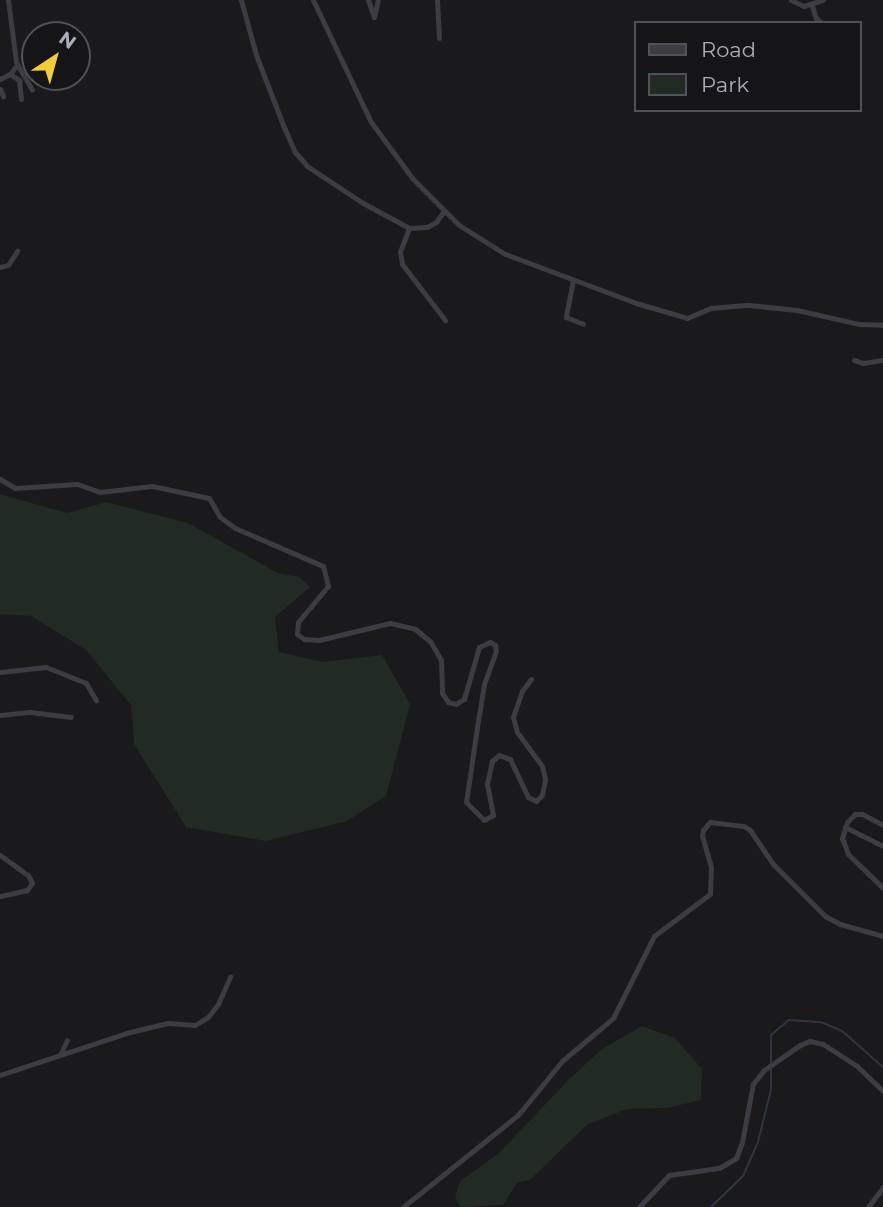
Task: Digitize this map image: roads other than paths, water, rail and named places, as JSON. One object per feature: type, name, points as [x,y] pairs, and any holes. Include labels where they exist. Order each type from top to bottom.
[{"type":"street","points":[[8,0],[21,70]]},
{"type":"street","points":[[241,0],[256,55],[295,152],[326,181],[409,228],[427,227],[436,222],[444,211]]},
{"type":"street","points":[[313,0],[371,122],[422,190],[470,232],[505,254],[687,318],[711,309],[748,305],[797,310],[859,324],[883,325]]},
{"type":"street","points":[[368,0],[374,17],[377,0]]},
{"type":"street","points":[[437,0],[439,38]]},
{"type":"street","points":[[791,0],[804,6],[811,6],[823,0]]},
{"type":"street","points":[[811,6],[820,21]]},
{"type":"street","points":[[0,79],[10,74],[18,65]]},
{"type":"street","points":[[10,74],[19,80],[21,99]]},
{"type":"street","points":[[0,89],[3,96]]},
{"type":"street","points":[[409,228],[400,251],[402,264],[445,320]]},
{"type":"street","points":[[0,267],[8,265],[17,251]]},
{"type":"street","points":[[573,280],[566,317],[583,324]]},
{"type":"street","points":[[854,360],[863,363],[883,360]]},
{"type":"street","points":[[0,479],[16,488],[77,484],[100,492],[152,486],[209,498],[220,517],[235,528],[323,566],[328,586],[298,622],[297,634],[304,639],[319,640],[390,623],[415,629],[430,641],[441,660],[442,693],[448,702],[456,704],[464,699],[479,647],[490,642],[495,645],[496,652],[484,684],[466,802],[484,820],[493,815],[487,785],[492,761],[499,755],[510,759],[527,797],[536,801],[542,795],[545,779],[542,766],[517,732],[513,717],[514,706],[531,679]]},
{"type":"street","points":[[0,673],[46,667],[86,683],[96,700]]},
{"type":"street","points":[[0,715],[30,712],[71,717]]},
{"type":"street","points":[[883,825],[858,813],[849,818],[842,838],[848,854],[883,888]]},
{"type":"street","points":[[404,1207],[517,1115],[562,1061],[612,1018],[654,936],[710,894],[711,867],[702,836],[703,830],[710,822],[744,826],[750,830],[773,864],[825,916],[840,924],[883,936]]},
{"type":"street","points":[[845,827],[883,846]]},
{"type":"street","points":[[0,855],[28,875],[32,883],[27,890],[0,896]]},
{"type":"street","points":[[0,1076],[126,1033],[168,1023],[195,1024],[208,1017],[218,1004],[230,978]]},
{"type":"street","points":[[55,1058],[67,1046],[67,1040]]},
{"type":"street","points":[[639,1207],[669,1175],[719,1168],[736,1158],[742,1142],[753,1084],[800,1045],[816,1042],[847,1058],[883,1091]]},
{"type":"street","points":[[869,1207],[883,1187]]},
{"type":"waterway","points":[[771,1062],[771,1035],[789,1020],[821,1022],[842,1031],[883,1067]]},
{"type":"waterway","points":[[711,1207],[743,1176],[758,1142],[771,1090],[771,1067]]}]
